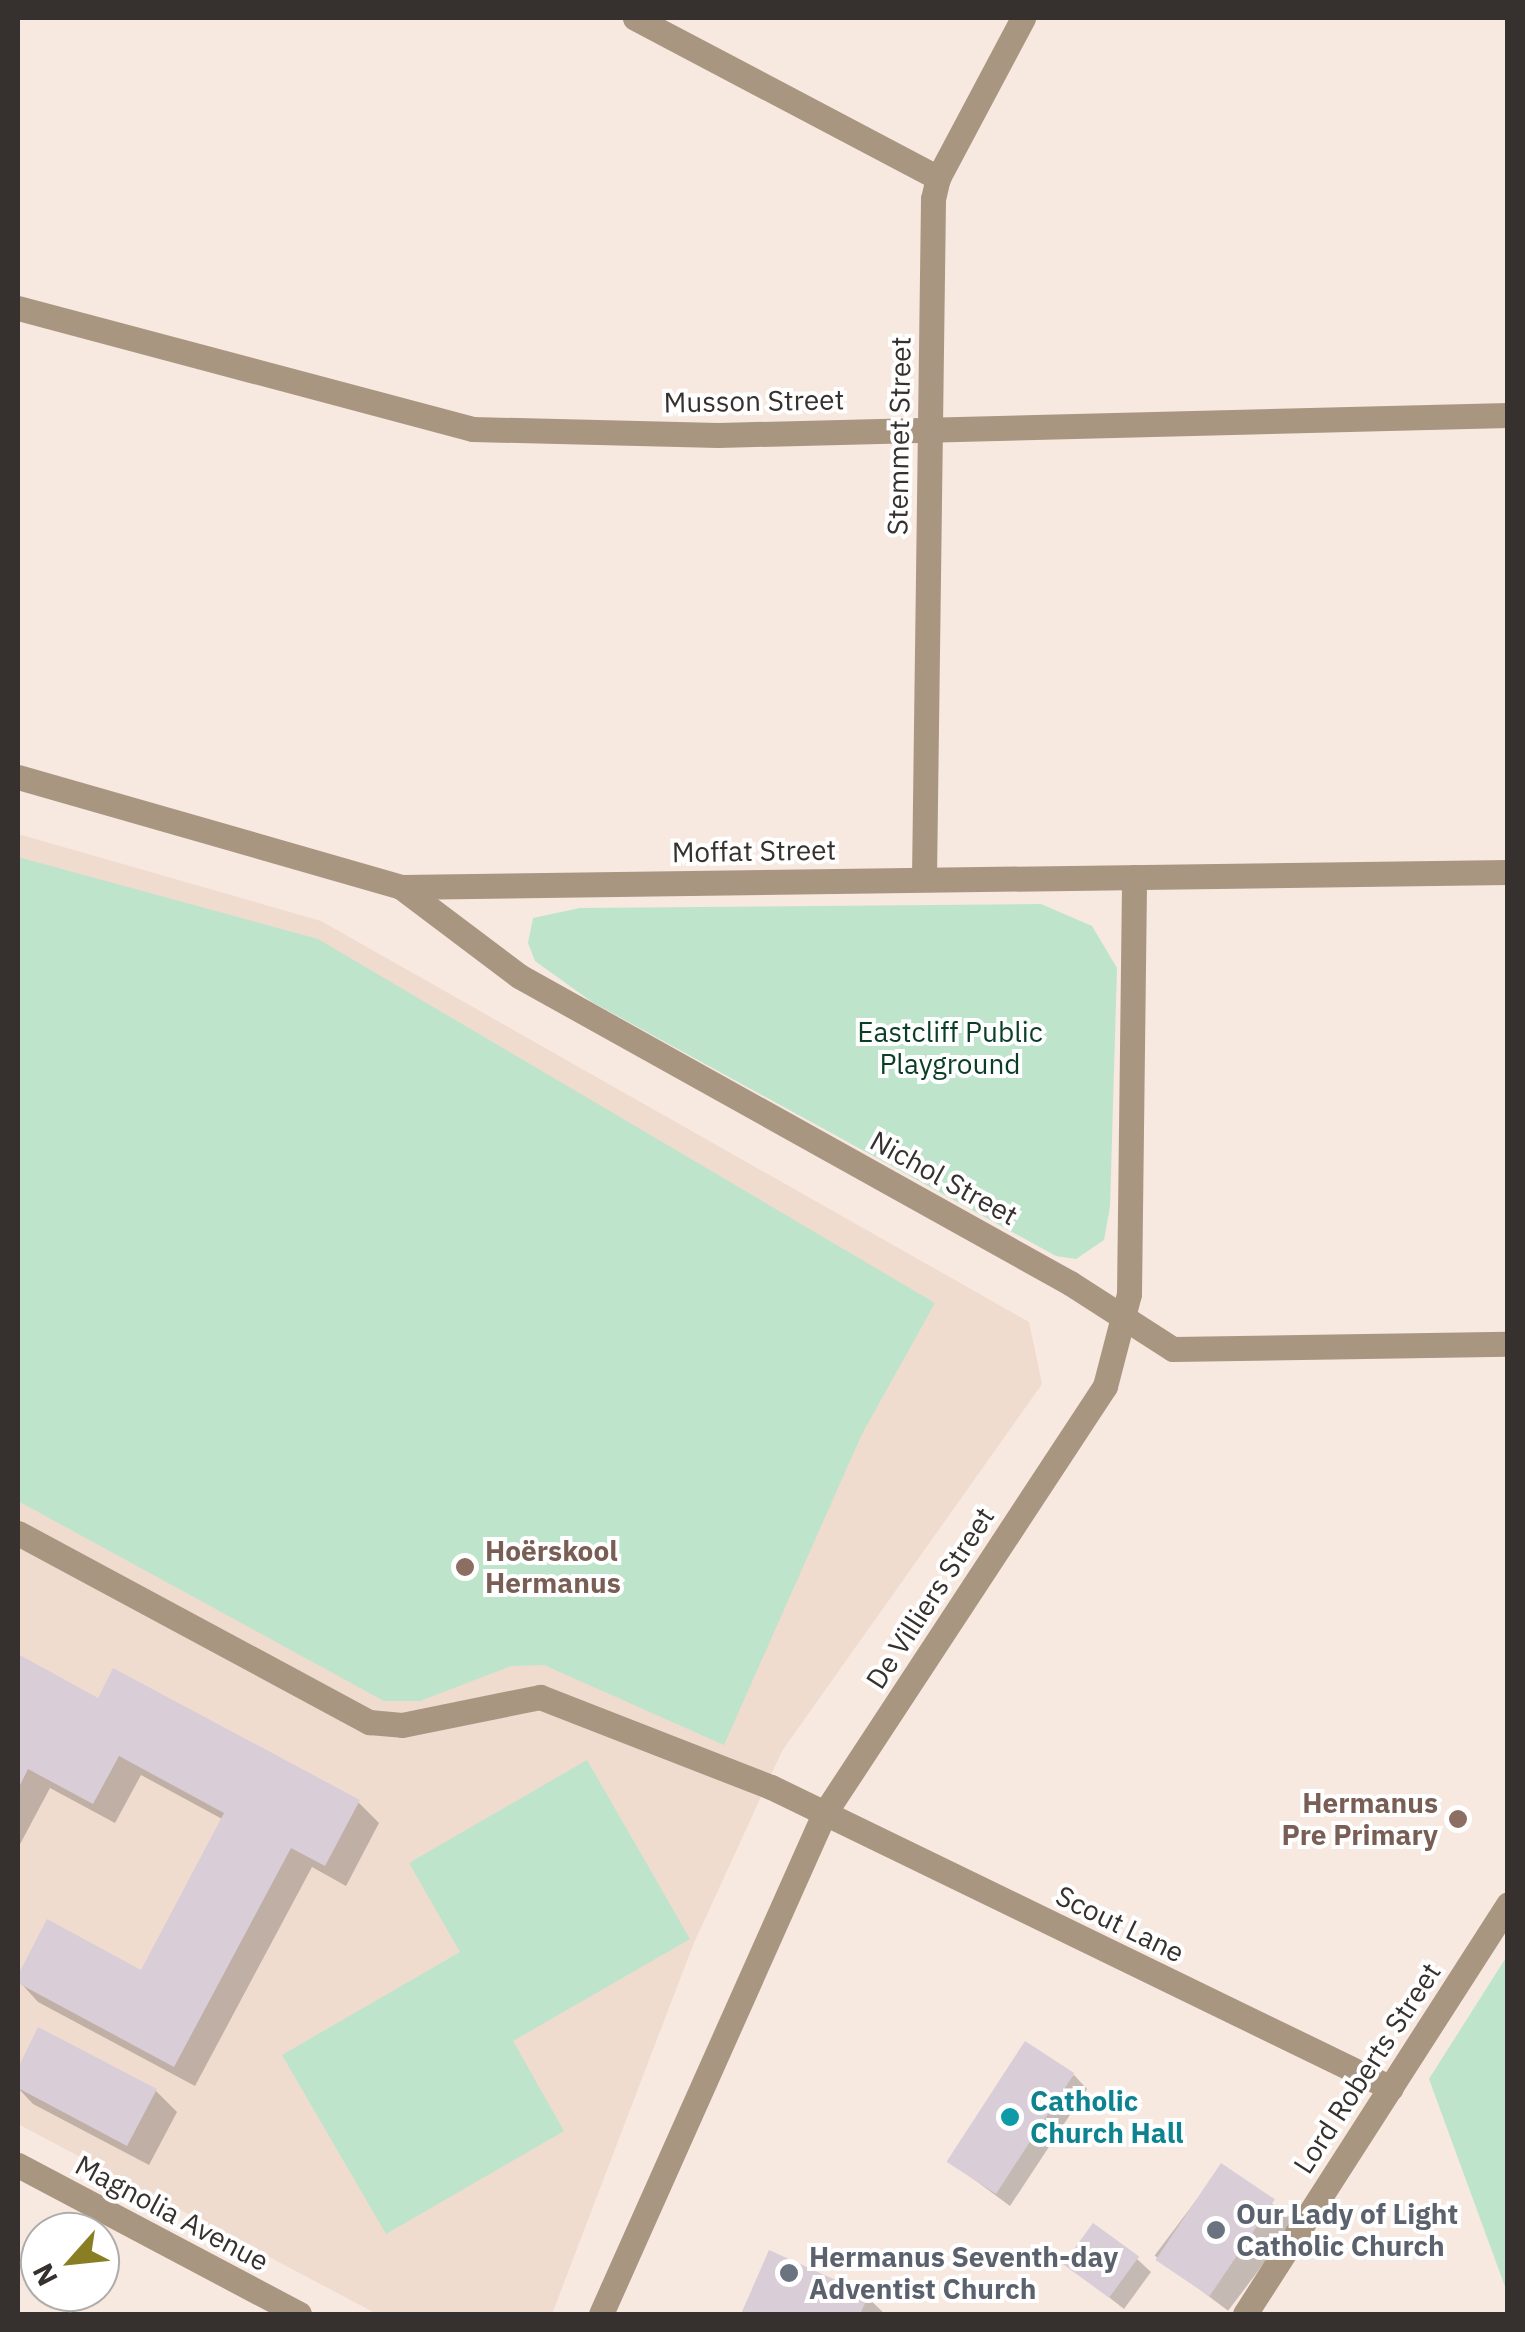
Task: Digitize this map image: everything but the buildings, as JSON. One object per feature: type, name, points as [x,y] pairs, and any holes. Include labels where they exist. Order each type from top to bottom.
[{"type":"street","points":[[636,18],[938,178]]},
{"type":"street","name":"Stemmet Street","points":[[924,878],[929,427],[938,178],[1024,18]]},
{"type":"street","name":"Musson Street","points":[[18,308],[472,429],[718,435],[1508,415]]},
{"type":"street","name":"Moffat Street","points":[[20,782],[400,887],[1508,872]]},
{"type":"street","name":"De Villiers Street","points":[[601,2314],[824,1814],[1105,1386],[1125,1324],[1134,876]]},
{"type":"street","name":"Nichol Street","points":[[400,887],[519,976],[1070,1283],[1125,1324],[1173,1349],[1508,1344]]},
{"type":"street","name":"Scout Lane","points":[[18,1533],[369,1722],[402,1725],[540,1698],[771,1787],[1390,2088]]},
{"type":"street","name":"Lord Roberts Street","points":[[1246,2314],[1508,1904]]},
{"type":"street","name":"Magnolia Avenue","points":[[18,2165],[299,2314]]},
{"type":"shaded area","name":"Hoërskool Hermanus","points":[[18,834],[321,921],[1029,1322],[1042,1384],[782,1751],[693,1945],[552,2314],[377,2314],[18,2124]]},
{"type":"green space","points":[[18,857],[318,939],[935,1303],[862,1434],[724,1745],[544,1665],[511,1666],[420,1701],[384,1701],[18,1501]]},
{"type":"green space","name":"Eastcliff Public Playground","points":[[1041,904],[1092,926],[1117,968],[1110,1207],[1104,1240],[1076,1259],[1056,1256],[592,1002],[535,961],[528,943],[533,918],[580,908]]},
{"type":"green space","points":[[587,1760],[690,1939],[513,2041],[564,2131],[386,2234],[282,2055],[460,1952],[409,1863]]},
{"type":"green space","points":[[1507,1956],[1507,2292],[1429,2079]]},
{"type":"place","name":"Hoërskool Hermanus","points":[[465,1567]]},
{"type":"place","name":"Hermanus Pre Primary","points":[[1458,1819]]},
{"type":"place","name":"Catholic Church Hall","points":[[1010,2117]]},
{"type":"place","name":"Our Lady of Light Catholic Church","points":[[1216,2230]]},
{"type":"place","name":"Hermanus Seventh-day Adventist Church","points":[[789,2273]]}]
